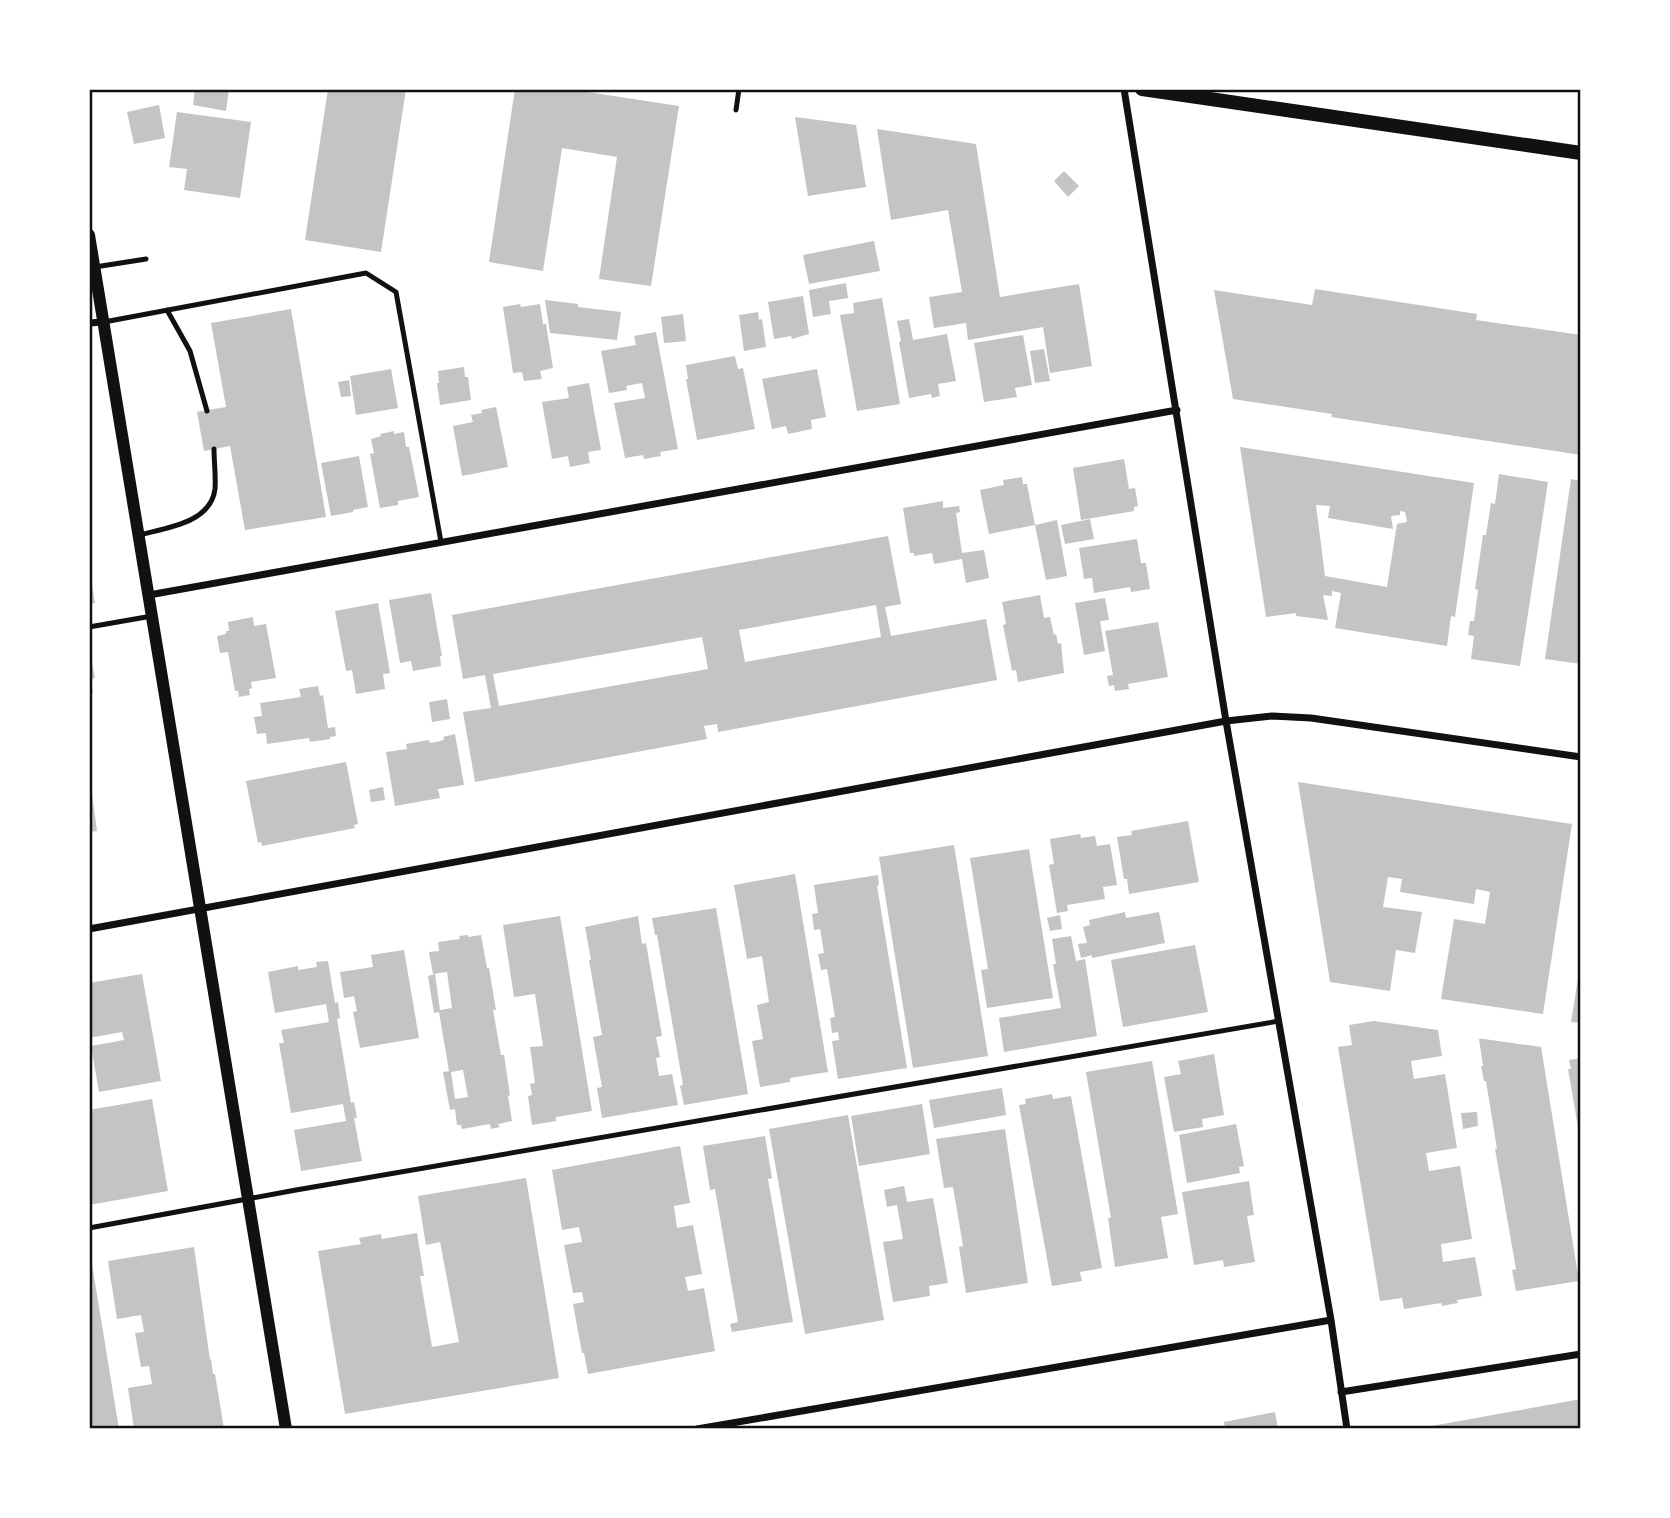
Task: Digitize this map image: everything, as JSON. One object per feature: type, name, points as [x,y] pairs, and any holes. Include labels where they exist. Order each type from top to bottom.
[{"type":"main road","points":[[1142,89],[1581,153]]},
{"type":"street","points":[[1124,89],[1226,721],[1331,1320],[1347,1429]]},
{"type":"street","points":[[89,236],[286,1429]]},
{"type":"street","points":[[89,323],[104,322]]},
{"type":"street","points":[[149,595],[1177,410]]},
{"type":"street","points":[[89,929],[1226,721],[1272,716],[1311,718],[1581,757]]},
{"type":"street","points":[[697,1429],[1331,1320]]},
{"type":"street","points":[[1341,1392],[1581,1354]]},
{"type":"lane","points":[[736,110],[739,89]]},
{"type":"lane","points":[[95,267],[146,259]]},
{"type":"lane","points":[[104,322],[366,273],[396,292],[441,542]]},
{"type":"lane","points":[[167,310],[190,351],[207,411]]},
{"type":"lane","points":[[138,535],[173,527],[205,512],[215,491],[214,449]]},
{"type":"lane","points":[[89,627],[152,616]]},
{"type":"lane","points":[[89,1228],[1279,1021]]},
{"type":"building","points":[[195,89],[229,89],[226,111],[193,105]]},
{"type":"building","points":[[328,89],[406,89],[381,252],[305,240]]},
{"type":"building","points":[[515,89],[568,89],[679,106],[651,286],[599,279],[617,157],[562,148],[543,271],[489,262]]},
{"type":"building","points":[[159,105],[165,138],[134,144],[127,112]]},
{"type":"building","points":[[177,112],[251,122],[240,198],[184,190],[187,169],[169,167]]},
{"type":"building","points":[[795,117],[856,125],[866,187],[808,196]]},
{"type":"building","points":[[877,129],[976,144],[1000,297],[1079,284],[1092,366],[1050,373],[1043,327],[968,340],[966,323],[934,328],[929,297],[962,292],[948,210],[891,220]]},
{"type":"building","points":[[1064,171],[1079,186],[1068,197],[1054,181]]},
{"type":"building","points":[[874,241],[880,271],[809,284],[803,255]]},
{"type":"building","points":[[846,283],[848,298],[829,301],[831,314],[813,317],[809,290]]},
{"type":"building","points":[[1315,289],[1477,314],[1476,320],[1581,335],[1581,455],[1331,417],[1332,414],[1233,399],[1214,290],[1312,305]]},
{"type":"building","points":[[803,296],[809,334],[792,339],[791,336],[774,339],[768,302]]},
{"type":"building","points":[[882,298],[900,404],[857,411],[840,315],[854,313],[853,303]]},
{"type":"building","points":[[545,300],[621,312],[617,340],[550,333]]},
{"type":"building","points":[[520,304],[521,307],[540,304],[543,324],[546,324],[553,368],[540,371],[542,379],[524,381],[522,372],[513,373],[503,307]]},
{"type":"building","points":[[291,309],[326,517],[245,530],[230,446],[204,451],[197,412],[226,407],[211,323]]},
{"type":"building","points":[[758,312],[759,320],[762,319],[766,347],[744,351],[739,315]]},
{"type":"building","points":[[683,314],[686,341],[664,343],[661,317]]},
{"type":"building","points":[[909,319],[913,340],[947,334],[956,381],[938,384],[940,396],[932,398],[931,394],[909,398],[897,321]]},
{"type":"building","points":[[656,332],[678,449],[660,452],[661,456],[644,459],[643,455],[625,458],[614,403],[645,398],[642,383],[626,386],[627,390],[609,393],[601,351],[636,345],[634,336]]},
{"type":"building","points":[[1023,335],[1032,385],[1015,388],[1017,397],[984,402],[974,343]]},
{"type":"building","points":[[1044,349],[1050,381],[1035,383],[1030,351]]},
{"type":"building","points":[[735,356],[738,369],[743,368],[755,429],[697,440],[686,365]]},
{"type":"building","points":[[464,367],[471,400],[440,405],[438,371]]},
{"type":"building","points":[[391,369],[398,408],[356,415],[350,376]]},
{"type":"building","points":[[817,369],[826,417],[811,420],[812,429],[788,434],[786,426],[772,429],[762,379]]},
{"type":"building","points":[[349,380],[351,396],[341,397],[338,382]]},
{"type":"building","points":[[589,383],[601,450],[588,452],[590,463],[570,467],[568,456],[552,459],[542,402],[569,398],[567,387]]},
{"type":"building","points":[[496,407],[508,467],[462,476],[453,426],[473,422],[471,415]]},
{"type":"building","points":[[394,431],[394,434],[404,432],[419,497],[380,508],[370,454],[374,453],[371,439]]},
{"type":"building","points":[[1240,447],[1474,483],[1455,617],[1451,616],[1447,646],[1335,628],[1341,593],[1332,591],[1332,596],[1323,595],[1328,620],[1296,616],[1296,613],[1266,617]],"holes":[[[1316,505],[1330,506],[1328,518],[1393,529],[1391,516],[1400,515],[1400,511],[1405,512],[1407,522],[1397,524],[1387,587],[1325,576]]]},
{"type":"building","points":[[359,456],[368,507],[331,516],[321,463]]},
{"type":"building","points":[[1124,459],[1129,489],[1135,488],[1138,506],[1134,507],[1134,511],[1081,520],[1073,468]]},
{"type":"building","points":[[1499,474],[1548,482],[1520,666],[1471,659],[1474,636],[1468,635],[1470,621],[1474,621],[1478,590],[1475,589],[1483,535],[1486,535],[1491,503],[1495,504]]},
{"type":"building","points":[[1022,477],[1023,484],[1027,484],[1035,525],[989,534],[980,490],[1004,485],[1003,480]]},
{"type":"building","points":[[1571,479],[1581,481],[1581,664],[1545,659]]},
{"type":"building","points":[[943,501],[943,508],[959,506],[960,512],[956,513],[962,553],[984,550],[989,578],[966,583],[962,559],[934,564],[932,553],[914,556],[914,553],[910,553],[903,508]]},
{"type":"building","points":[[1090,519],[1094,539],[1065,544],[1061,525]]},
{"type":"building","points":[[1057,520],[1067,576],[1046,580],[1035,525]]},
{"type":"building","points":[[888,536],[901,604],[885,607],[891,636],[986,619],[997,680],[718,732],[717,724],[704,726],[707,739],[475,782],[463,712],[491,708],[485,675],[463,679],[452,615]],"holes":[[[876,605],[881,637],[745,662],[739,630]],[[702,637],[708,669],[499,706],[493,674]]]},
{"type":"building","points":[[1137,539],[1141,563],[1146,563],[1150,589],[1131,592],[1130,587],[1094,593],[1092,578],[1084,579],[1079,548]]},
{"type":"building","points":[[89,579],[95,603],[89,604]]},
{"type":"building","points":[[431,593],[442,656],[441,666],[413,671],[411,661],[400,663],[389,600]]},
{"type":"building","points":[[1040,595],[1044,618],[1050,617],[1054,635],[1056,634],[1058,644],[1061,643],[1064,673],[1018,682],[1016,670],[1012,671],[1003,625],[1006,624],[1002,602]]},
{"type":"building","points":[[1105,598],[1109,620],[1100,621],[1105,651],[1084,655],[1075,603]]},
{"type":"building","points":[[378,603],[390,673],[383,674],[385,689],[356,694],[352,670],[346,671],[335,611]]},
{"type":"building","points":[[253,617],[254,626],[266,624],[276,678],[251,682],[250,695],[239,697],[238,691],[235,691],[228,652],[220,653],[217,636],[229,631],[228,622]]},
{"type":"building","points":[[1158,622],[1168,677],[1128,684],[1129,689],[1115,691],[1114,685],[1109,686],[1107,676],[1113,675],[1105,631]]},
{"type":"building","points":[[92,663],[95,678],[91,679],[93,693],[89,693],[89,664]]},
{"type":"building","points":[[318,686],[320,696],[323,695],[328,728],[335,727],[336,736],[310,742],[309,738],[267,744],[266,733],[257,734],[254,717],[262,716],[260,703],[301,697],[299,689]]},
{"type":"building","points":[[447,699],[450,719],[432,722],[429,702]]},
{"type":"building","points":[[455,734],[464,785],[438,789],[440,798],[395,806],[386,752],[407,749],[406,744],[444,740],[443,737]]},
{"type":"building","points":[[346,762],[358,824],[354,825],[355,828],[262,846],[261,842],[258,843],[246,781]]},
{"type":"building","points":[[1298,782],[1572,824],[1543,1014],[1441,999],[1454,919],[1485,924],[1490,892],[1476,889],[1474,904],[1400,892],[1402,879],[1388,877],[1383,907],[1422,912],[1415,953],[1396,950],[1390,991],[1330,982]]},
{"type":"building","points":[[91,786],[97,831],[89,832],[89,787]]},
{"type":"building","points":[[383,787],[385,800],[371,802],[369,790]]},
{"type":"building","points":[[1188,821],[1199,882],[1129,894],[1117,837],[1132,835],[1131,831]]},
{"type":"building","points":[[1080,834],[1081,838],[1095,836],[1097,846],[1110,844],[1117,885],[1103,887],[1105,899],[1067,905],[1068,911],[1057,913],[1049,865],[1054,864],[1050,839]]},
{"type":"building","points":[[954,845],[988,1056],[913,1068],[879,857]]},
{"type":"building","points":[[1029,849],[1053,998],[987,1008],[981,970],[988,969],[970,858]]},
{"type":"building","points":[[795,874],[828,1072],[790,1078],[790,1082],[760,1087],[752,1041],[763,1039],[757,1005],[769,1002],[762,956],[747,959],[734,885]]},
{"type":"building","points":[[878,875],[877,886],[907,1068],[838,1079],[832,1041],[839,1040],[838,1032],[832,1033],[830,1018],[835,1017],[827,969],[821,970],[818,954],[824,953],[820,929],[814,930],[812,914],[818,913],[814,885]]},
{"type":"building","points":[[716,908],[748,1094],[684,1105],[680,1086],[683,1085],[652,918]]},
{"type":"building","points":[[1125,912],[1126,918],[1159,912],[1165,943],[1081,958],[1078,944],[1087,943],[1083,927],[1090,925],[1089,920]]},
{"type":"building","points":[[1060,915],[1062,929],[1050,931],[1047,918]]},
{"type":"building","points":[[560,916],[592,1111],[556,1117],[556,1121],[532,1125],[528,1096],[532,1095],[530,1084],[535,1083],[530,1047],[543,1046],[535,994],[514,997],[503,925]]},
{"type":"building","points":[[638,916],[642,944],[646,943],[662,1036],[656,1037],[660,1057],[656,1058],[659,1076],[672,1074],[678,1105],[602,1118],[597,1088],[602,1087],[593,1037],[602,1035],[585,927]]},
{"type":"building","points":[[481,935],[496,1010],[493,1010],[501,1055],[504,1055],[512,1121],[498,1124],[500,1127],[491,1129],[490,1124],[462,1129],[461,1125],[457,1125],[455,1109],[450,1110],[443,1072],[449,1071],[439,1012],[434,1013],[428,976],[435,974],[440,1010],[452,1008],[447,972],[433,974],[429,952],[439,951],[438,942],[460,939],[459,936]],"holes":[[[463,1070],[468,1097],[455,1099],[451,1072]]]},
{"type":"building","points":[[1071,936],[1076,961],[1085,959],[1097,1036],[1004,1052],[999,1018],[1061,1008],[1053,964],[1056,964],[1052,939]]},
{"type":"building","points":[[1195,945],[1208,1012],[1123,1027],[1111,960]]},
{"type":"building","points":[[404,950],[419,1038],[360,1048],[353,1012],[357,1011],[354,996],[344,998],[340,972],[373,967],[371,955]]},
{"type":"building","points":[[328,961],[335,1003],[338,1002],[340,1018],[337,1019],[351,1103],[354,1102],[357,1118],[354,1118],[362,1161],[301,1171],[294,1130],[346,1121],[343,1104],[291,1113],[279,1043],[284,1043],[281,1030],[329,1022],[326,1004],[275,1013],[268,972],[298,966],[298,970],[317,967],[316,962]]},
{"type":"building","points":[[1579,972],[1581,973],[1581,1023],[1571,1022]]},
{"type":"building","points":[[142,974],[161,1081],[99,1092],[91,1046],[124,1040],[122,1032],[89,1038],[89,983]]},
{"type":"building","points":[[1374,1021],[1438,1030],[1442,1056],[1411,1061],[1414,1079],[1445,1074],[1457,1148],[1426,1153],[1429,1171],[1460,1166],[1472,1239],[1441,1244],[1443,1262],[1475,1257],[1482,1296],[1457,1300],[1458,1303],[1442,1306],[1441,1303],[1404,1309],[1402,1298],[1380,1301],[1338,1047],[1352,1045],[1349,1025]]},
{"type":"building","points":[[1479,1039],[1541,1047],[1579,1281],[1516,1291],[1512,1270],[1516,1269],[1486,1081],[1481,1066]]},
{"type":"building","points":[[1214,1054],[1224,1115],[1202,1119],[1203,1127],[1174,1132],[1164,1077],[1181,1074],[1178,1061]]},
{"type":"building","points":[[1581,1058],[1579,1133],[1568,1069],[1571,1069],[1569,1060]]},
{"type":"building","points":[[1152,1061],[1178,1214],[1161,1217],[1168,1258],[1115,1267],[1108,1218],[1111,1218],[1086,1072]]},
{"type":"building","points":[[1002,1088],[1006,1115],[934,1128],[929,1100]]},
{"type":"building","points":[[1052,1094],[1053,1099],[1071,1096],[1102,1268],[1080,1272],[1082,1281],[1052,1286],[1019,1105],[1026,1104],[1025,1099]]},
{"type":"building","points":[[152,1099],[168,1191],[89,1205],[89,1110]]},
{"type":"building","points":[[922,1104],[930,1154],[859,1166],[851,1116]]},
{"type":"building","points":[[1477,1112],[1478,1126],[1463,1129],[1461,1113]]},
{"type":"building","points":[[848,1115],[884,1320],[805,1334],[769,1129]]},
{"type":"building","points":[[1236,1124],[1244,1166],[1239,1167],[1240,1173],[1187,1183],[1179,1135]]},
{"type":"building","points":[[1005,1129],[1028,1283],[966,1293],[959,1247],[963,1246],[953,1187],[944,1188],[936,1139]]},
{"type":"building","points":[[765,1136],[772,1178],[768,1179],[793,1322],[732,1332],[730,1324],[738,1322],[715,1189],[710,1190],[703,1146]]},
{"type":"building","points":[[680,1146],[690,1203],[674,1206],[677,1228],[693,1225],[702,1274],[685,1277],[688,1291],[704,1288],[715,1351],[588,1374],[573,1304],[584,1302],[582,1292],[573,1293],[564,1245],[582,1242],[579,1227],[562,1230],[552,1170]]},
{"type":"building","points":[[526,1178],[559,1378],[345,1414],[318,1251],[361,1244],[359,1238],[381,1234],[382,1239],[417,1233],[424,1276],[420,1276],[432,1347],[459,1342],[440,1242],[426,1245],[418,1196]]},
{"type":"building","points":[[1249,1181],[1254,1215],[1247,1216],[1255,1262],[1224,1267],[1223,1260],[1194,1265],[1182,1192]]},
{"type":"building","points":[[904,1186],[907,1202],[933,1198],[948,1283],[929,1286],[930,1296],[893,1302],[883,1242],[903,1239],[897,1205],[887,1207],[884,1190]]},
{"type":"building","points":[[194,1247],[210,1360],[215,1374],[224,1429],[134,1429],[128,1388],[152,1384],[149,1366],[141,1367],[135,1333],[144,1332],[141,1315],[117,1319],[108,1261]]},
{"type":"building","points":[[91,1258],[119,1429],[89,1429]]},
{"type":"building","points":[[1581,1399],[1581,1429],[1426,1429],[1426,1427]]},
{"type":"building","points":[[1275,1412],[1278,1429],[1225,1429],[1224,1422]]}]
